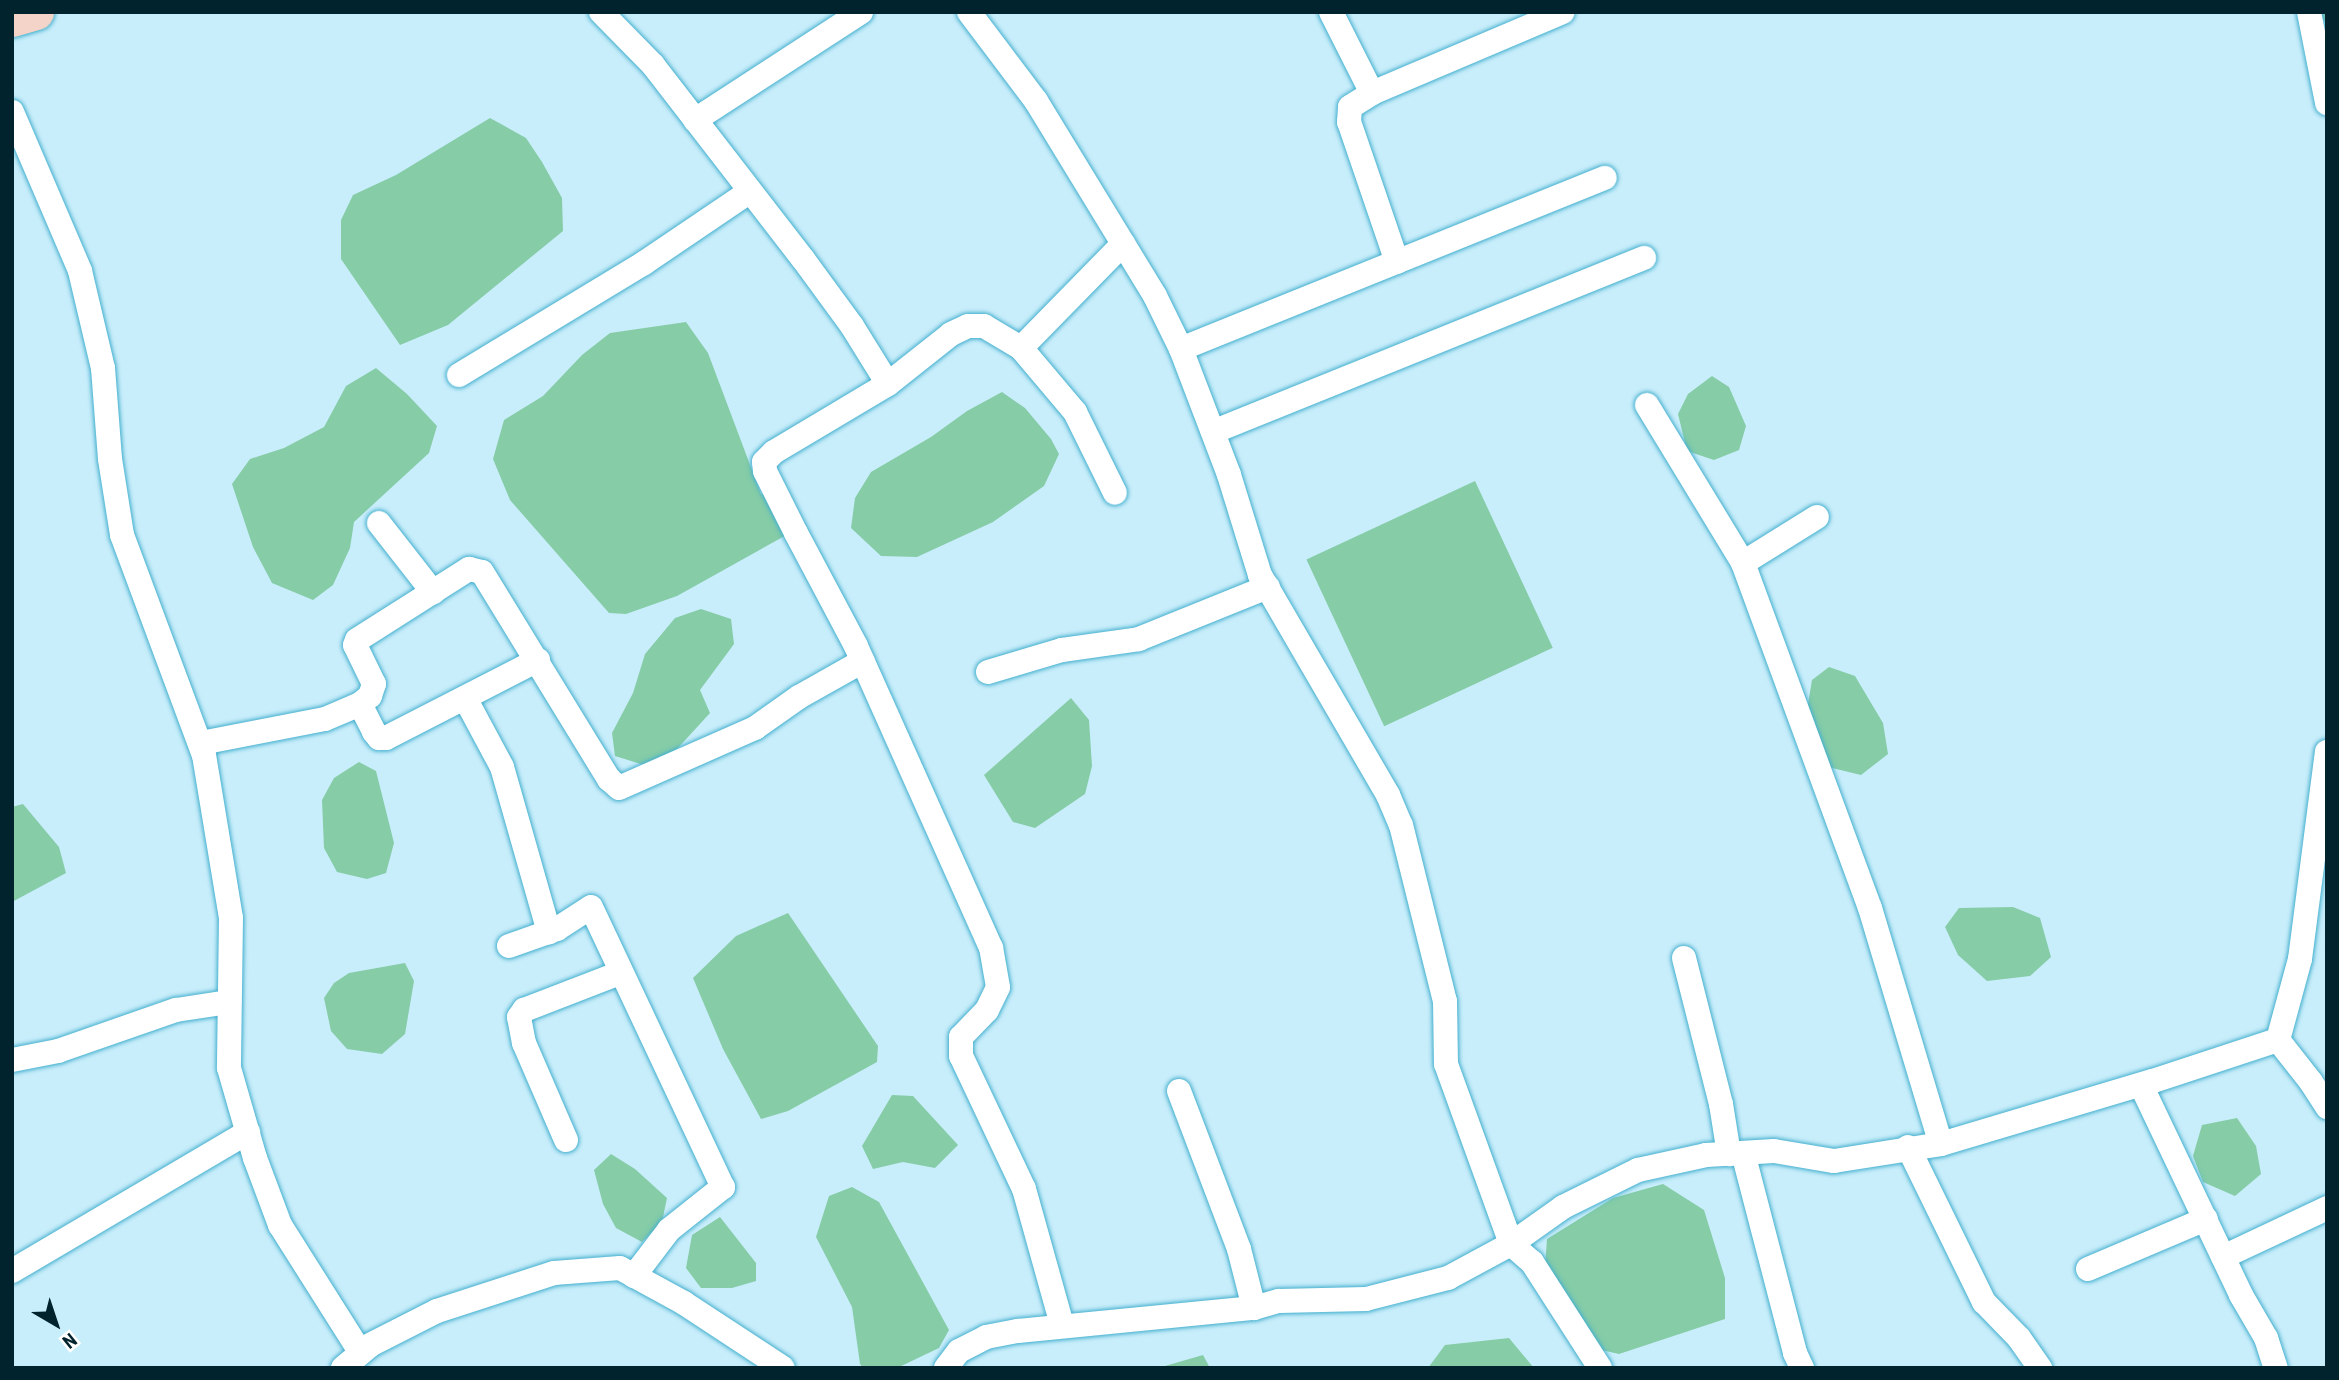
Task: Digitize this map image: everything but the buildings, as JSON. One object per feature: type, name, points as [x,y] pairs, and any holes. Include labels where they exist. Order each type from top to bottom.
[{"type":"street","points":[[12,19],[36,12]]},
{"type":"street","points":[[601,12],[653,65],[844,315],[888,383]]},
{"type":"street","points":[[695,120],[861,12]]},
{"type":"street","points":[[969,12],[1036,101],[1155,296],[1181,349],[1213,432],[1261,575],[1388,794],[1402,825],[1445,1001],[1446,1064],[1511,1244],[1532,1262],[1601,1368]]},
{"type":"street","points":[[1331,12],[1372,93]]},
{"type":"street","points":[[1397,262],[1349,122],[1350,107],[1372,93],[1563,12]]},
{"type":"street","points":[[2309,12],[2327,103]]},
{"type":"street","points":[[12,113],[80,271],[103,368],[110,459],[122,535],[201,743],[231,918],[229,1068],[280,1226],[352,1360],[370,1345],[438,1311],[554,1273],[620,1268],[684,1303],[783,1368]]},
{"type":"street","points":[[1181,349],[1605,178]]},
{"type":"street","points":[[459,375],[644,262],[749,192]]},
{"type":"street","points":[[1021,348],[1123,244]]},
{"type":"street","points":[[1213,432],[1644,258]]},
{"type":"street","points":[[1062,1325],[1024,1189],[961,1056],[961,1037],[987,1010],[998,987],[991,948],[863,661],[765,471],[764,462],[774,452],[888,383],[951,334],[968,326],[984,326],[1021,348],[1075,412],[1115,493]]},
{"type":"street","points":[[1647,405],[1743,563],[1870,908],[1941,1144]]},
{"type":"street","points":[[1743,563],[1817,517]]},
{"type":"street","points":[[379,523],[433,592]]},
{"type":"street","points":[[201,743],[325,719],[360,704],[370,696],[374,684],[355,645],[357,640],[469,569],[477,568],[538,660],[609,779],[619,788],[755,728],[799,697],[863,661]]},
{"type":"street","points":[[988,672],[1062,650],[1139,639],[1268,587]]},
{"type":"street","points":[[360,704],[374,732],[379,738],[386,738],[538,660]]},
{"type":"street","points":[[465,698],[502,767],[549,932]]},
{"type":"street","points":[[2278,1040],[2300,960],[2320,853],[2327,752]]},
{"type":"street","points":[[509,946],[549,932],[592,907],[620,972],[723,1186],[669,1230],[634,1276]]},
{"type":"street","points":[[1684,958],[1721,1104],[1795,1353],[1802,1368]]},
{"type":"street","points":[[566,1140],[524,1043],[519,1017],[524,1010],[620,972]]},
{"type":"street","points":[[12,1060],[58,1051],[176,1010],[229,1002]]},
{"type":"street","points":[[946,1368],[959,1351],[986,1337],[1062,1325],[1098,1325],[1254,1308],[1279,1301],[1366,1298],[1389,1293],[1448,1278],[1511,1244],[1563,1207],[1638,1170],[1706,1155],[1774,1151],[1834,1161],[1908,1147],[1941,1144],[2141,1085],[2278,1040]]},
{"type":"street","points":[[2278,1040],[2327,1107]]},
{"type":"street","points":[[2141,1085],[2223,1257],[2266,1338],[2276,1368]]},
{"type":"street","points":[[1179,1091],[1239,1249],[1254,1308]]},
{"type":"street","points":[[12,1271],[248,1132]]},
{"type":"street","points":[[1908,1147],[1984,1302],[2019,1338],[2040,1368]]},
{"type":"street","points":[[2223,1257],[2327,1208]]},
{"type":"street","points":[[2088,1269],[2206,1219]]},
{"type":"shaded area","points":[[490,118],[526,138],[542,162],[562,198],[563,231],[448,325],[400,345],[341,259],[341,220],[353,195],[396,175]]},
{"type":"shaded area","points":[[686,322],[708,353],[761,494],[778,497],[790,533],[677,596],[626,614],[609,613],[510,500],[493,459],[504,420],[543,396],[582,355],[610,333]]},
{"type":"shaded area","points":[[376,368],[407,394],[437,426],[429,453],[354,522],[350,548],[333,585],[313,600],[272,583],[253,547],[232,484],[250,459],[284,448],[324,427],[346,386]]},
{"type":"shaded area","points":[[1712,376],[1729,387],[1746,426],[1739,450],[1714,460],[1687,451],[1678,414],[1688,394]]},
{"type":"shaded area","points":[[1002,392],[1025,408],[1051,439],[1059,454],[1044,486],[993,522],[917,557],[881,556],[851,528],[855,498],[871,472]]},
{"type":"shaded area","points":[[1475,481],[1553,648],[1384,726],[1306,560]]},
{"type":"shaded area","points":[[701,609],[731,619],[734,644],[700,690],[710,713],[677,749],[644,765],[615,756],[612,733],[633,693],[645,654],[675,618]]},
{"type":"shaded area","points":[[1829,667],[1855,676],[1883,723],[1888,754],[1861,775],[1828,767],[1807,710],[1812,680]]},
{"type":"shaded area","points":[[1071,698],[1089,720],[1092,766],[1085,794],[1035,828],[1013,822],[984,775]]},
{"type":"shaded area","points":[[359,762],[376,771],[394,843],[386,873],[367,879],[337,872],[324,848],[322,800],[334,778]]},
{"type":"shaded area","points":[[23,804],[59,847],[66,873],[12,902],[12,807]]},
{"type":"shaded area","points":[[2013,907],[2040,918],[2051,957],[2030,976],[1987,981],[1958,955],[1945,927],[1959,908]]},
{"type":"shaded area","points":[[788,913],[878,1046],[877,1062],[788,1111],[761,1119],[723,1049],[693,978],[736,936]]},
{"type":"shaded area","points":[[405,963],[414,981],[405,1034],[382,1054],[347,1049],[331,1031],[324,998],[334,983],[349,973]]},
{"type":"shaded area","points":[[892,1095],[913,1096],[958,1145],[935,1168],[903,1162],[873,1169],[862,1146]]},
{"type":"shaded area","points":[[2237,1118],[2256,1146],[2261,1174],[2235,1196],[2203,1182],[2193,1156],[2202,1125]]},
{"type":"shaded area","points":[[611,1154],[635,1169],[667,1198],[662,1222],[642,1242],[616,1228],[603,1204],[594,1170]]},
{"type":"shaded area","points":[[1663,1184],[1704,1210],[1725,1278],[1725,1319],[1619,1354],[1597,1349],[1545,1267],[1547,1239],[1613,1198]]},
{"type":"shaded area","points":[[852,1187],[879,1202],[949,1330],[939,1348],[897,1368],[863,1368],[860,1364],[852,1307],[816,1237],[829,1196]]},
{"type":"shaded area","points":[[720,1217],[756,1263],[756,1281],[732,1288],[701,1288],[686,1268],[692,1235]]},
{"type":"shaded area","points":[[1509,1338],[1534,1368],[1428,1368],[1445,1345]]},
{"type":"shaded area","points":[[1203,1355],[1210,1368],[1158,1368]]},
{"type":"waterway","points":[[2326,12],[2327,18]]}]
